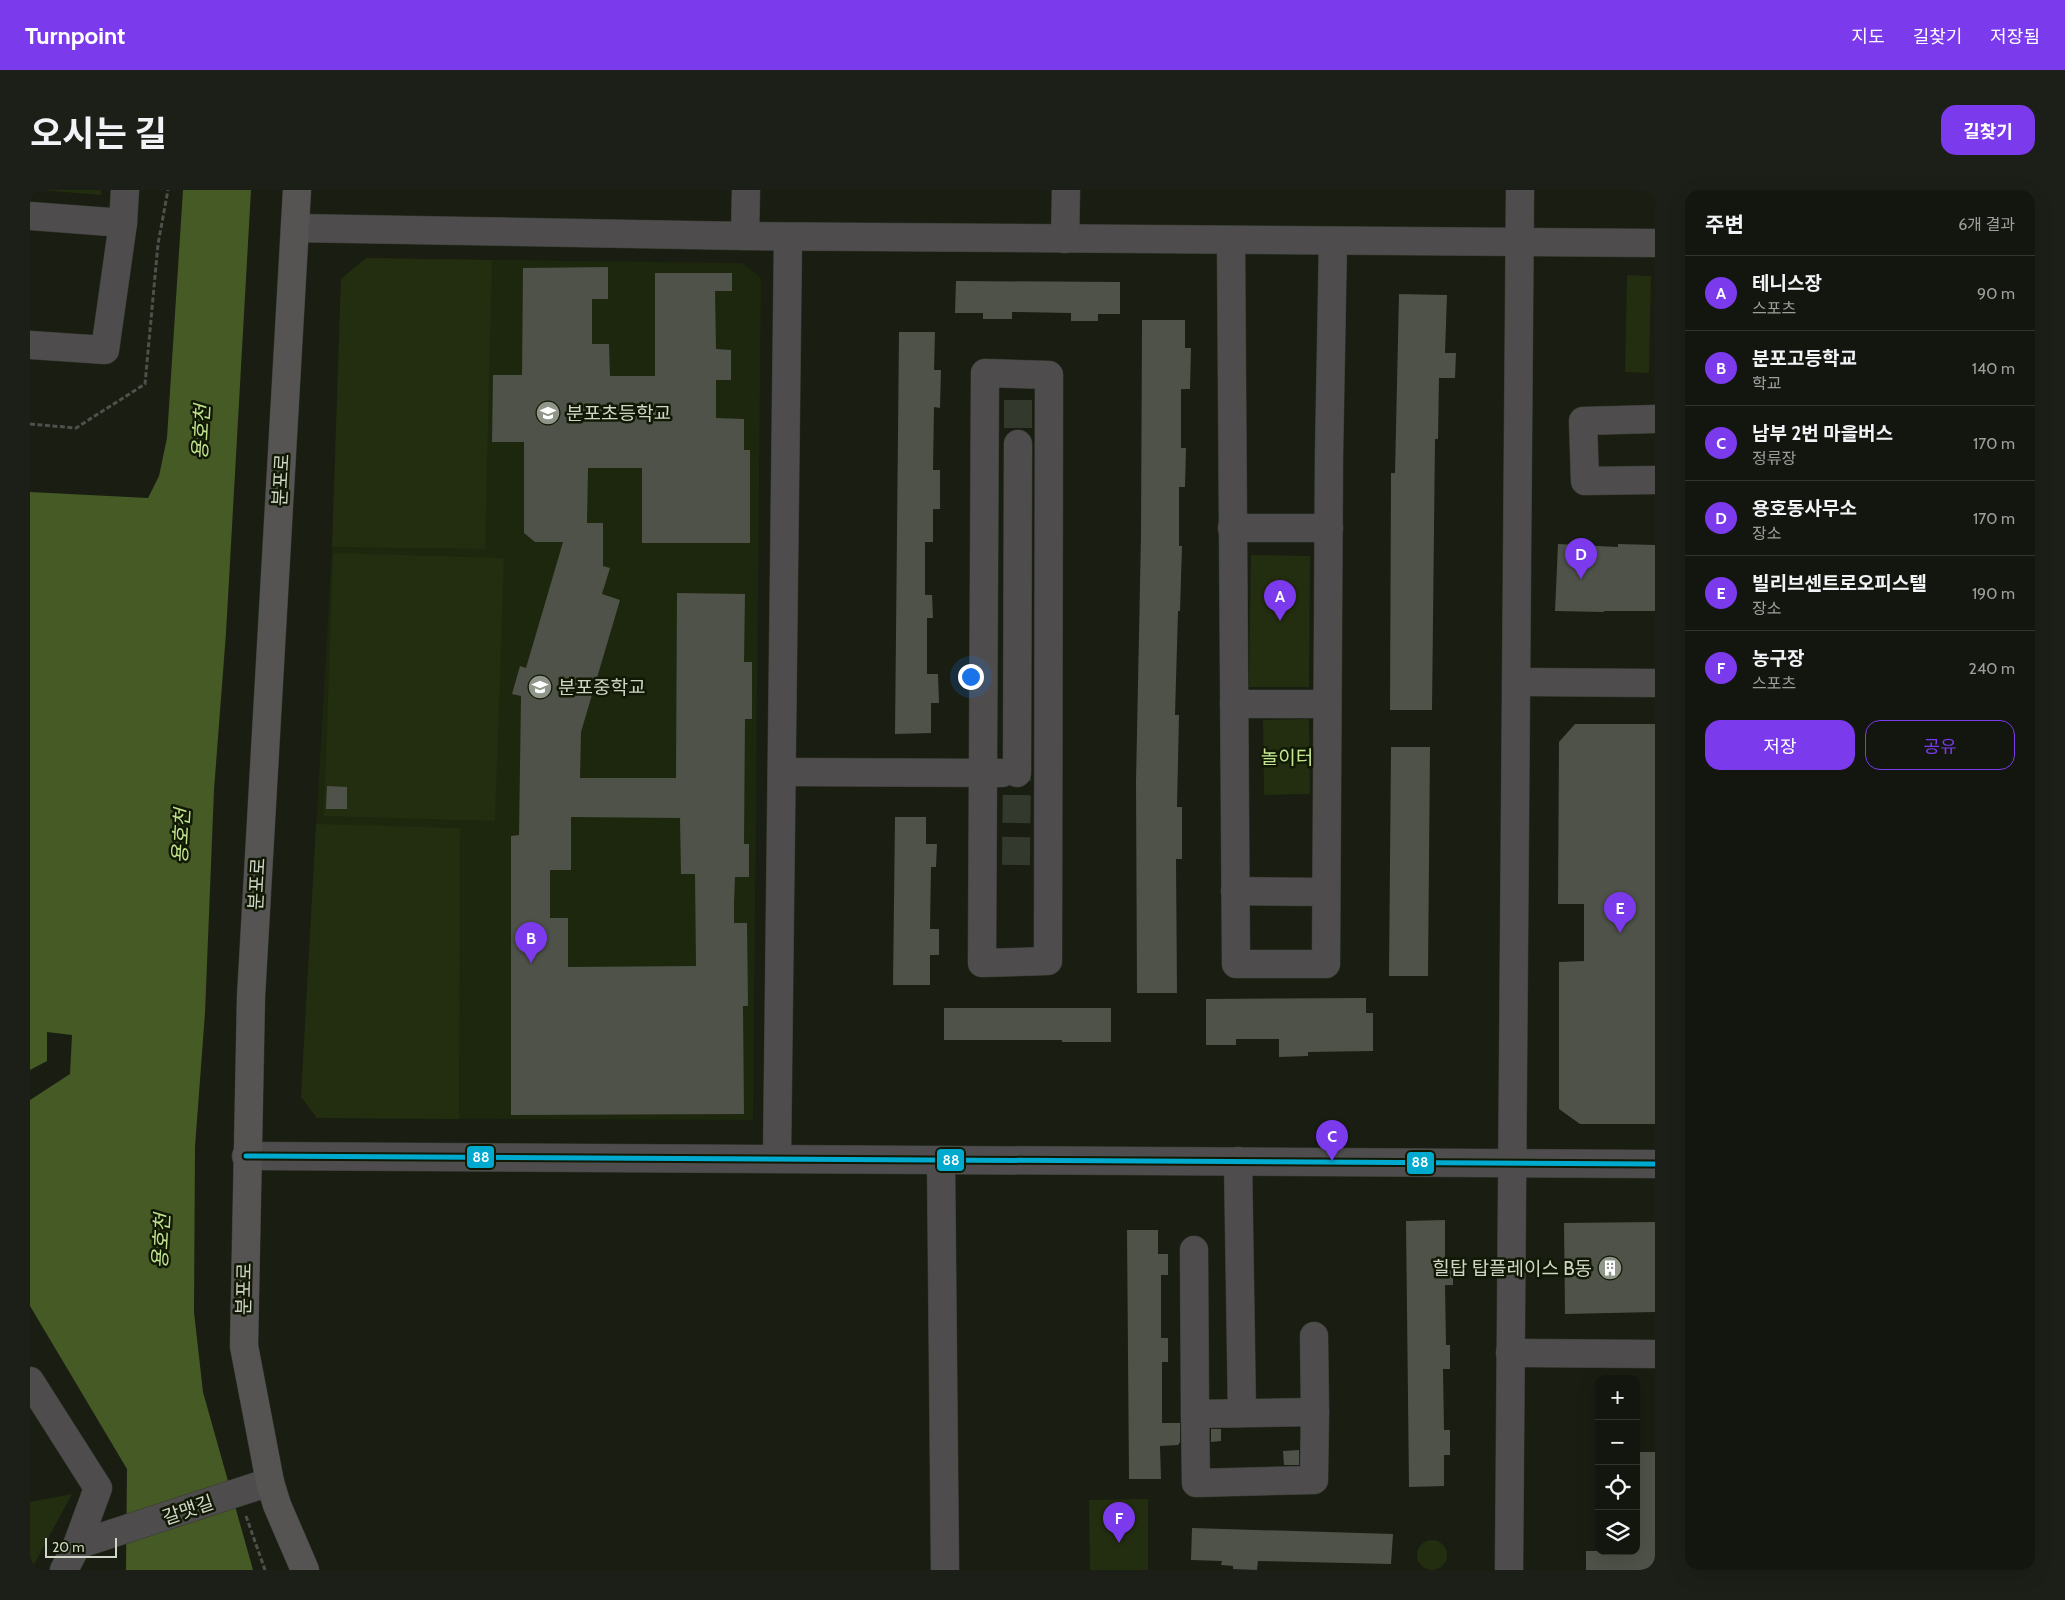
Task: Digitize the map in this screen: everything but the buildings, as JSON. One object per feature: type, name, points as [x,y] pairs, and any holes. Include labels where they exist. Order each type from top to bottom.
[{"type":"main road","name":"분포로","points":[[297,190],[251,997],[246,1156],[244,1346],[270,1482],[277,1505],[305,1570]]},
{"type":"street","points":[[30,345],[105,350],[126,190]]},
{"type":"street","points":[[745,236],[746,190]]},
{"type":"street","points":[[1065,239],[1066,190]]},
{"type":"street","points":[[1509,1570],[1520,190]]},
{"type":"street","points":[[30,216],[123,223]]},
{"type":"street","points":[[295,228],[788,237],[1655,243]]},
{"type":"street","points":[[777,1158],[788,237]]},
{"type":"street","points":[[1231,240],[1236,964],[1326,964],[1333,241]]},
{"type":"street","points":[[985,373],[1049,374],[1048,961],[982,963],[986,444],[985,373]]},
{"type":"street","points":[[1655,419],[1583,421],[1585,481],[1655,480]]},
{"type":"street","points":[[986,444],[1049,444]]},
{"type":"street","points":[[1017,773],[1018,444]]},
{"type":"street","points":[[1232,528],[1329,528]]},
{"type":"street","points":[[1516,682],[1655,683]]},
{"type":"street","points":[[1234,704],[1328,704]]},
{"type":"street","points":[[782,772],[1048,774]]},
{"type":"street","points":[[1235,891],[1326,892]]},
{"type":"street","points":[[246,1156],[1655,1164]]},
{"type":"street","points":[[941,1160],[945,1570]]},
{"type":"street","points":[[1238,1161],[1242,1413]]},
{"type":"street","points":[[1194,1250],[1196,1483],[1314,1480],[1314,1336]]},
{"type":"street","points":[[1510,1352],[1655,1354]]},
{"type":"street","points":[[30,1381],[98,1488],[77,1545],[64,1570]]},
{"type":"street","points":[[1195,1414],[1315,1412]]},
{"type":"street","name":"갈맷길","points":[[77,1545],[270,1482]]},
{"type":"path","points":[[240,1492],[264,1570]]},
{"type":"shaded area","points":[[366,258],[742,263],[761,278],[753,1120],[317,1118],[301,1097],[332,547],[341,279]]},
{"type":"green space","points":[[40,190],[101,190],[101,195]]},
{"type":"green space","points":[[366,258],[492,260],[485,549],[332,547],[341,279]]},
{"type":"green space","points":[[1627,275],[1651,276],[1649,373],[1625,372]]},
{"type":"green space","points":[[333,553],[504,558],[495,821],[324,816]]},
{"type":"green space","points":[[1251,555],[1310,556],[1309,687],[1249,687]]},
{"type":"green space","name":"놀이터","points":[[1309,719],[1310,794],[1264,795],[1263,720]]},
{"type":"green space","points":[[316,824],[460,828],[459,1119],[317,1118],[301,1097]]},
{"type":"green space","points":[[72,1494],[31,1570],[30,1570],[30,1502]]},
{"type":"green space","points":[[1148,1499],[1148,1570],[1090,1570],[1089,1500]]},
{"type":"green space","points":[[1432,1540],[1443,1544],[1447,1555],[1443,1566],[1432,1570],[1421,1566],[1417,1555],[1421,1544]]},
{"type":"water","name":"용호천","points":[[183,190],[251,190],[226,633],[214,790],[205,1013],[195,1147],[194,1312],[203,1392],[253,1570],[126,1570],[127,1469],[30,1306],[30,1100],[70,1074],[72,1035],[47,1032],[47,1061],[30,1070],[30,492],[148,498],[159,476],[167,438]]},
{"type":"tunnel","points":[[1018,400],[1018,444]]},
{"type":"tunnel","points":[[1016,865],[1017,773]]},
{"type":"transit line","name":"88","points":[[246,1156],[1655,1164]]},
{"type":"place","name":"분포초등학교","points":[[548,413]]},
{"type":"place","name":"용호동사무소","points":[[1581,579]]},
{"type":"place","name":"테니스장","points":[[1280,621]]},
{"type":"place","name":"분포중학교","points":[[540,687]]},
{"type":"place","name":"빌리브센트로오피스텔","points":[[1620,933]]},
{"type":"place","name":"분포고등학교","points":[[531,963]]},
{"type":"place","name":"남부 2번 마을버스","points":[[1332,1161]]},
{"type":"place","name":"힐탑 탑플레이스 B동","points":[[1610,1268]]},
{"type":"place","name":"농구장","points":[[1119,1543]]}]
